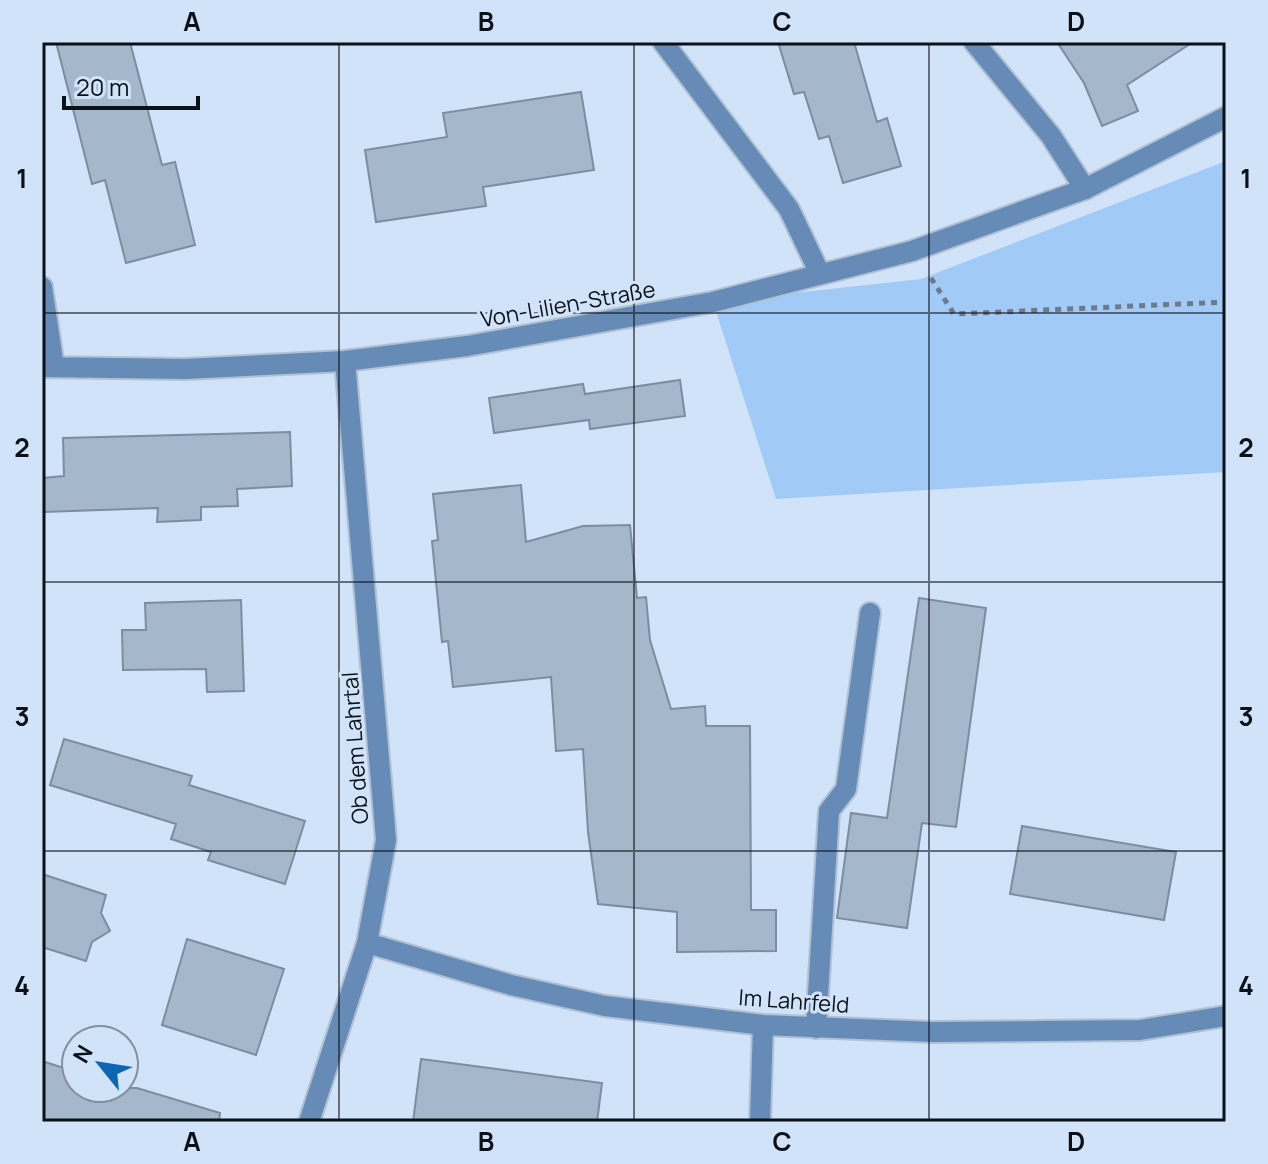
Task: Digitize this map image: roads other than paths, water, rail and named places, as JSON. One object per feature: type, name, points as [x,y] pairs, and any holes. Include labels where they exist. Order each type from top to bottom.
[{"type":"street","points":[[663,42],[789,209],[820,274]]},
{"type":"street","points":[[974,42],[1051,136],[1085,189]]},
{"type":"street","name":"Von-Lilien-Straße","points":[[48,367],[185,369],[345,361],[467,346],[713,302],[912,251],[1085,189],[1226,117]]},
{"type":"street","points":[[42,287],[48,367]]},
{"type":"street","name":"Ob dem Lahrtal","points":[[309,1122],[367,943],[386,840],[345,361]]},
{"type":"street","points":[[816,1028],[829,811],[846,789],[870,613]]},
{"type":"street","name":"Im Lahrfeld","points":[[367,943],[511,985],[605,1006],[763,1025],[933,1032],[1140,1030],[1226,1016]]},
{"type":"street","points":[[760,1122],[763,1025]]}]
